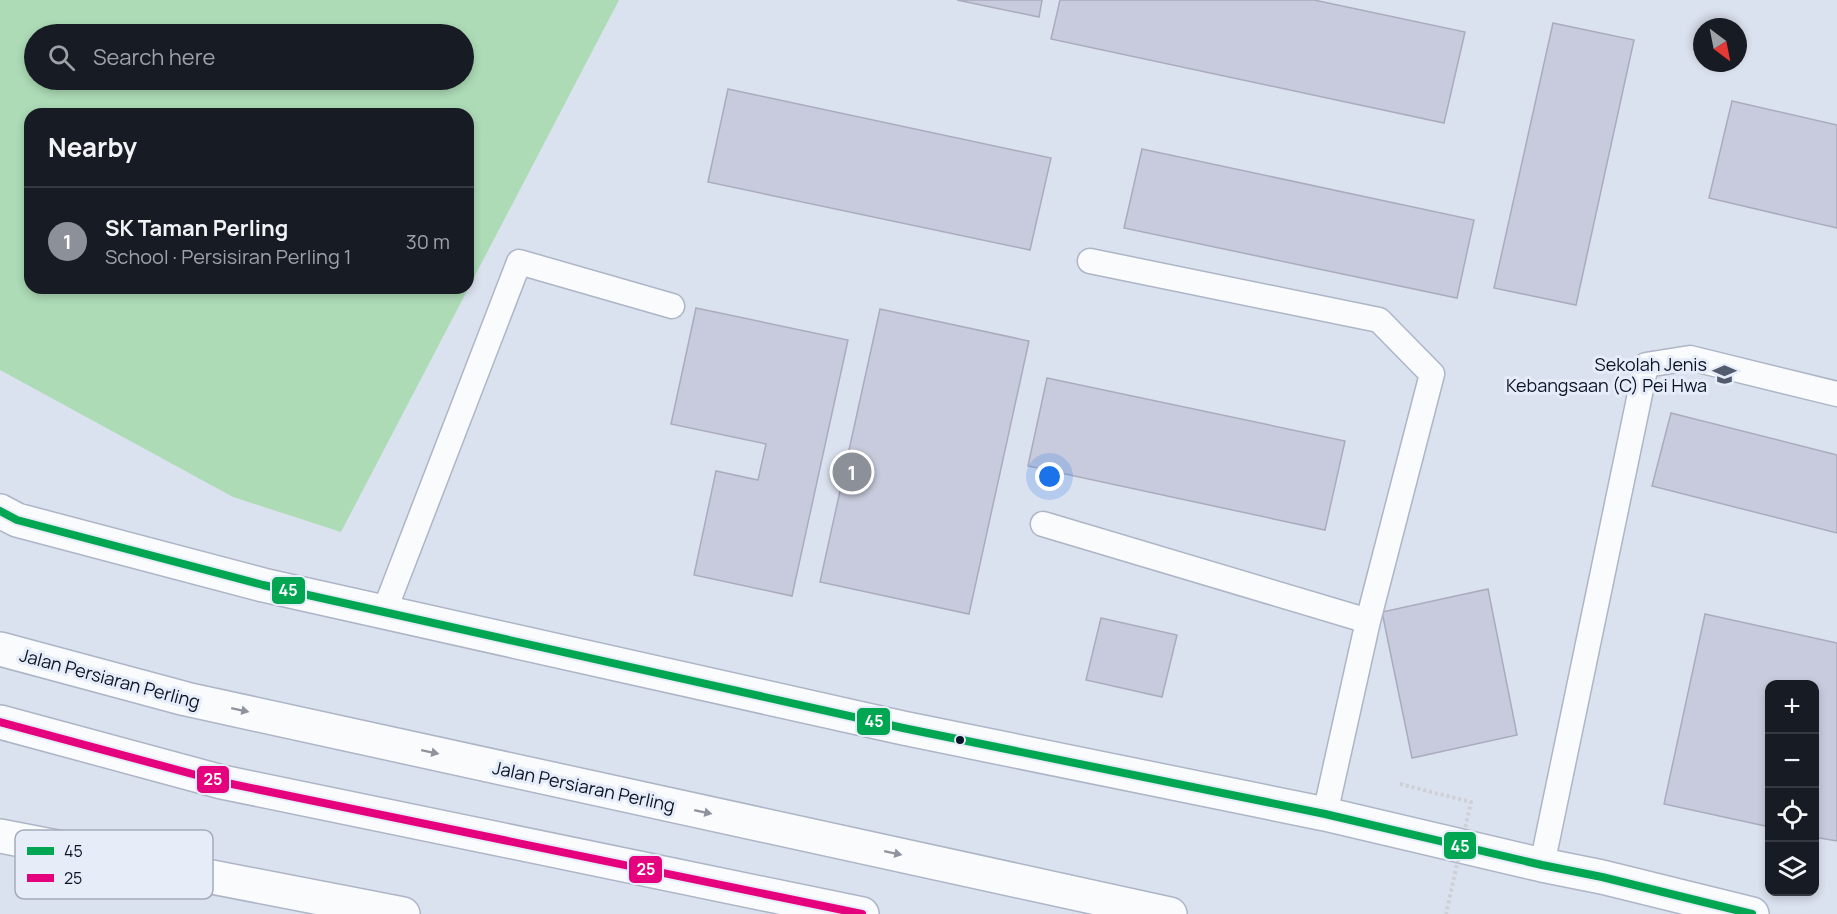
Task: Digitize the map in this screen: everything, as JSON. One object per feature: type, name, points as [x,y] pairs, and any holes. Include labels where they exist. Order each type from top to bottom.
[{"type":"street","points":[[0,510],[17,520],[263,585],[903,728],[1325,814],[1602,877],[1752,914]]},
{"type":"street","name":"Jalan Persiaran Perling","points":[[0,649],[197,701],[1170,914]]},
{"type":"street","points":[[0,722],[222,782],[862,914]]},
{"type":"street","points":[[0,836],[15,839]]},
{"type":"street","points":[[213,877],[403,914]]},
{"type":"lane","points":[[1090,261],[1379,320],[1432,374],[1368,621],[1325,814]]},
{"type":"lane","points":[[384,612],[519,262],[672,306]]},
{"type":"lane","points":[[1542,865],[1646,365],[1690,358],[1837,394]]},
{"type":"lane","points":[[1043,524],[1368,621]]},
{"type":"path","points":[[1400,784],[1471,802],[1446,914]]},
{"type":"green space","points":[[0,0],[619,0],[474,277],[474,108],[24,108],[24,294],[465,294],[341,532],[233,497],[0,370]]},
{"type":"building","points":[[957,0],[1042,0],[1039,17]]},
{"type":"building","points":[[1060,0],[1314,0],[1465,32],[1444,123],[1051,39]]},
{"type":"building","points":[[1553,23],[1634,40],[1576,305],[1494,288]]},
{"type":"building","points":[[728,89],[1051,158],[1030,250],[708,182]]},
{"type":"building","points":[[1732,101],[1837,125],[1837,228],[1709,198]]},
{"type":"building","points":[[1142,149],[1474,220],[1457,298],[1124,228]]},
{"type":"building","points":[[696,308],[848,340],[792,596],[694,575],[716,471],[758,480],[766,444],[671,424]]},
{"type":"building","points":[[880,309],[1029,341],[969,614],[820,582]]},
{"type":"building","points":[[1047,378],[1345,441],[1325,530],[1028,466]]},
{"type":"building","points":[[1671,413],[1837,455],[1837,533],[1652,486]]},
{"type":"building","points":[[1488,589],[1517,735],[1412,758],[1382,612]]},
{"type":"building","points":[[1705,614],[1837,643],[1837,841],[1819,838],[1819,680],[1765,680],[1765,826],[1664,804]]},
{"type":"building","points":[[1101,618],[1177,635],[1162,697],[1086,680]]},
{"type":"transit line","name":"45","points":[[0,511],[17,520],[263,585],[903,728],[1325,814],[1602,877],[1752,914]]},
{"type":"transit line","name":"25","points":[[0,722],[222,782],[862,914]]},
{"type":"place","name":"Sekolah Jenis Kebangsaan (C) Pei Hwa","points":[[1725,374]]},
{"type":"place","name":"SK Taman Perling","points":[[852,472]]}]
